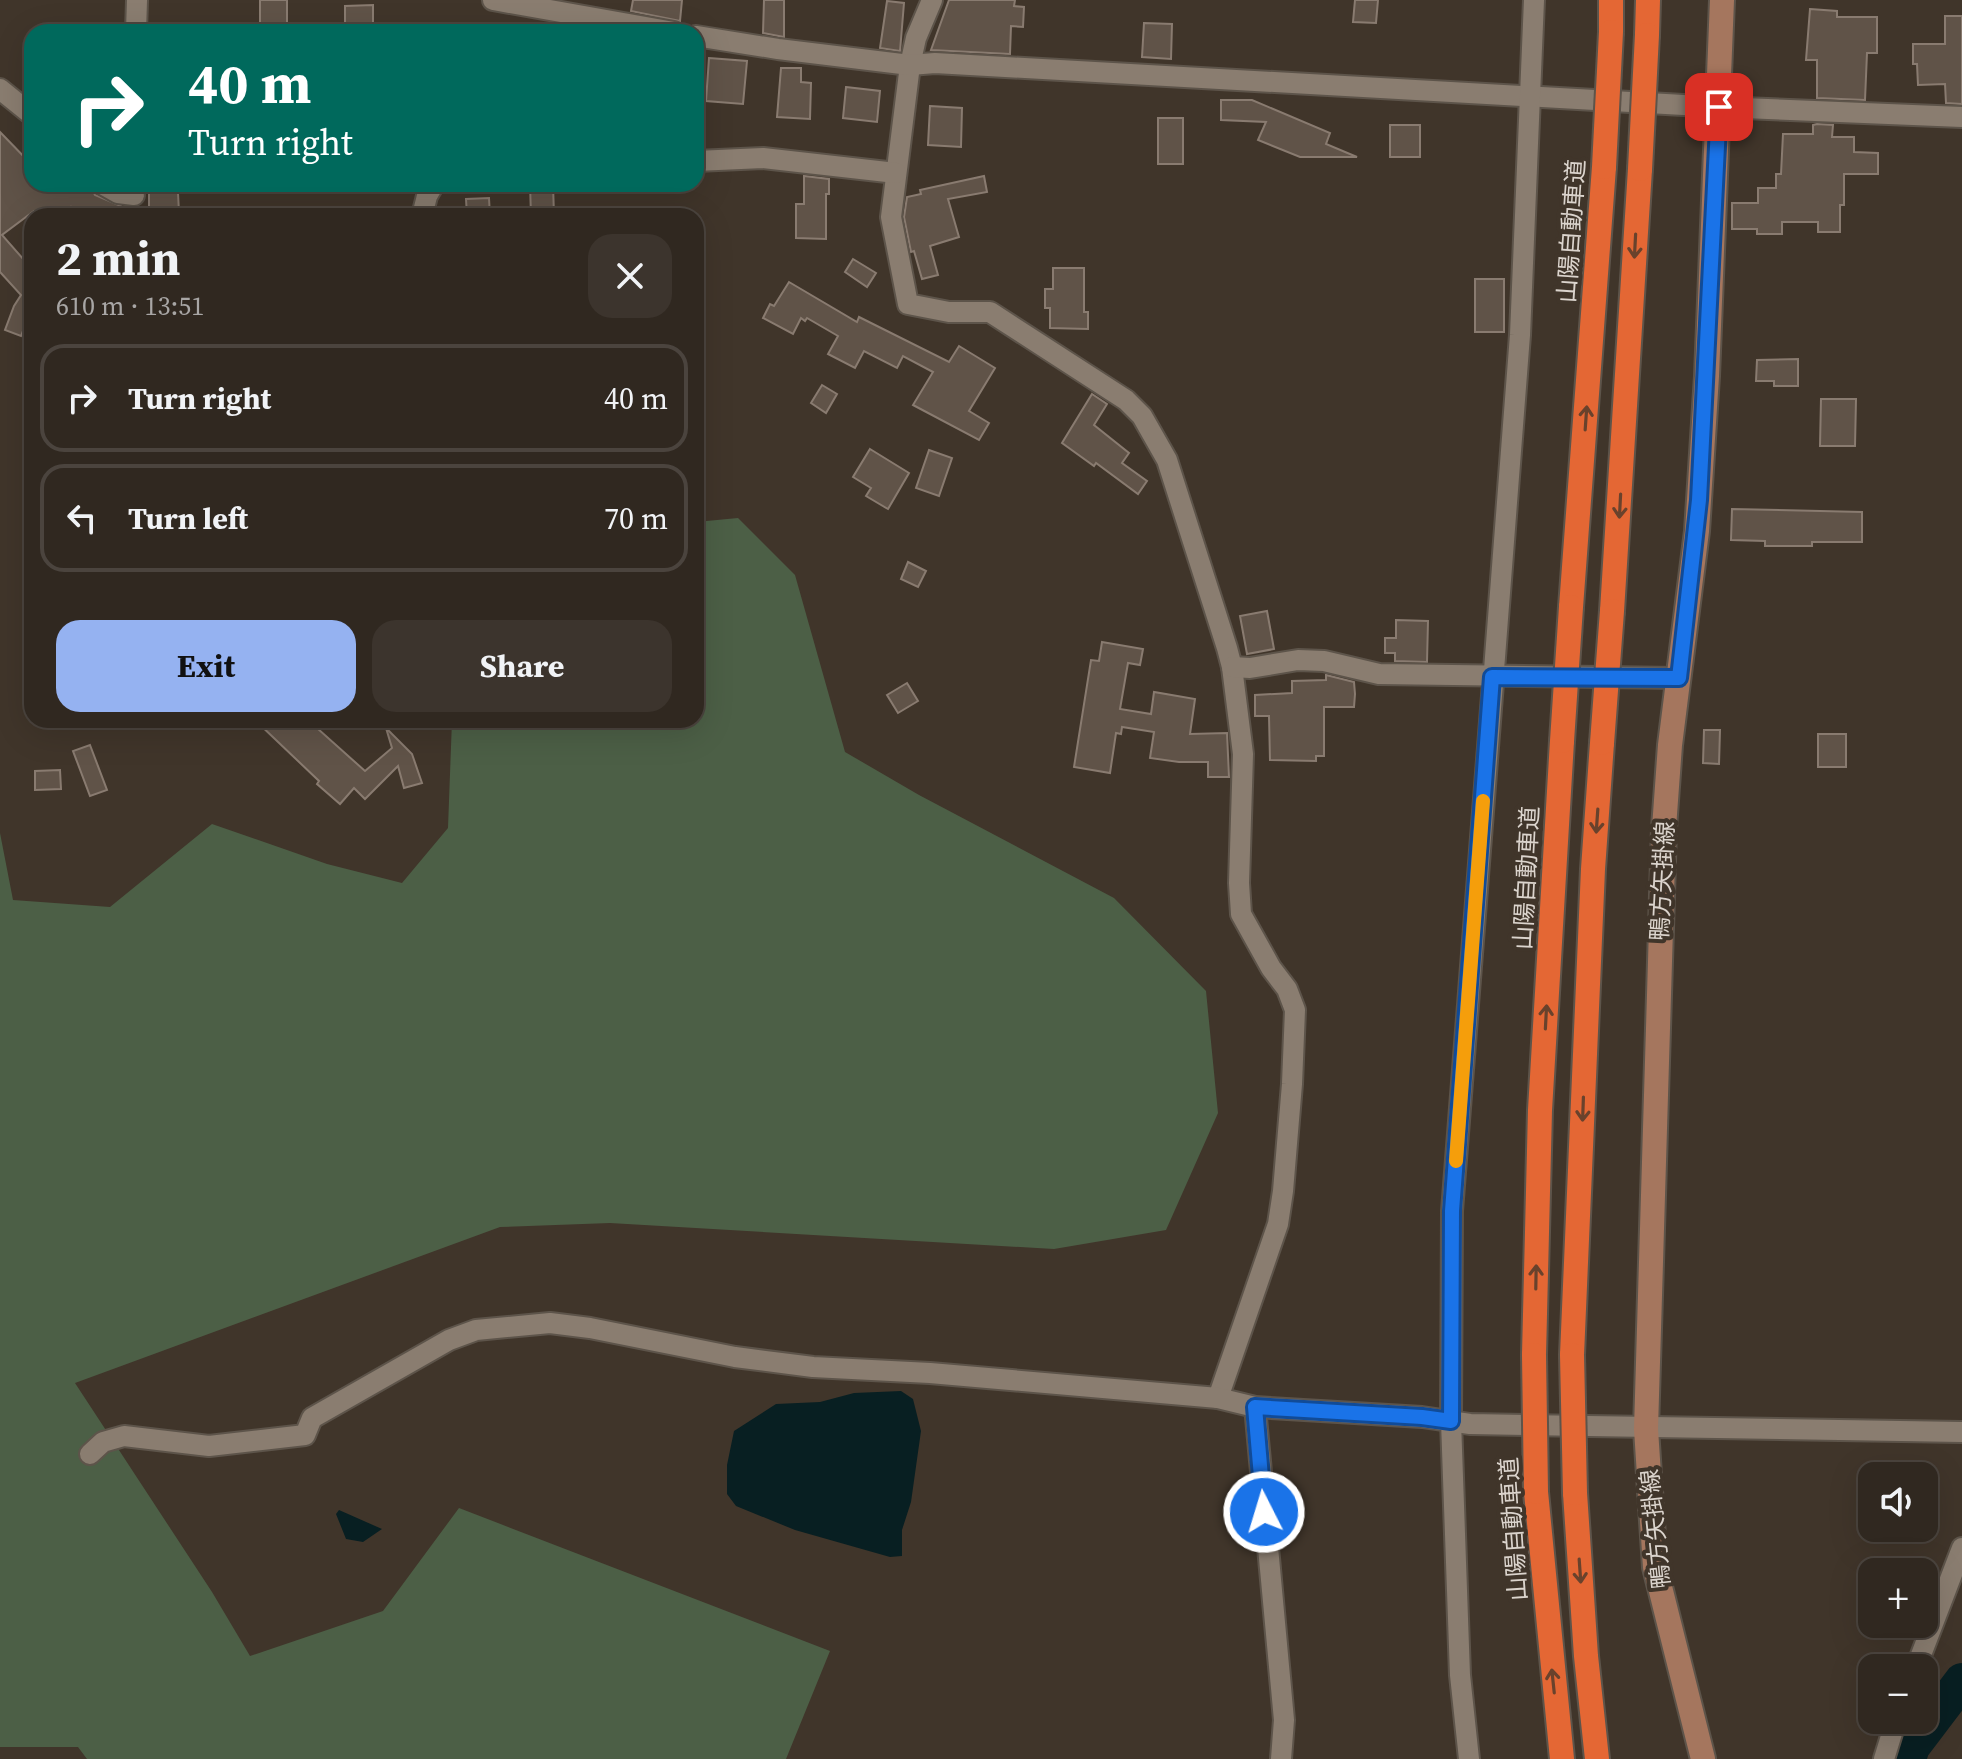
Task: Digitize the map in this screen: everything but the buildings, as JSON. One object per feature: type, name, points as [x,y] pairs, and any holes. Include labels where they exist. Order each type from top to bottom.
[{"type":"highway","name":"山陽自動車道","points":[[1562,1759],[1536,1492],[1534,1355],[1540,1110],[1571,607],[1604,167],[1611,0]]},
{"type":"highway","points":[[1597,1759],[1586,1656],[1575,1493],[1572,1355],[1592,885],[1640,169],[1648,0]]},
{"type":"main road","name":"鴨方矢掛線","points":[[1703,1759],[1655,1567],[1646,1429],[1660,901],[1668,773],[1699,500],[1722,0]]},
{"type":"street","points":[[136,24],[137,0]]},
{"type":"street","points":[[493,0],[629,24]]},
{"type":"street","points":[[932,0],[916,38],[910,65],[891,217],[908,304],[949,312],[990,312],[1126,400],[1142,416],[1167,460],[1232,667],[1243,754],[1241,914],[1271,968],[1287,989],[1295,1010],[1292,1084],[1278,1224],[1218,1398]]},
{"type":"street","points":[[1469,1759],[1460,1675],[1451,1421],[1452,1211],[1520,335],[1534,0]]},
{"type":"street","points":[[704,37],[910,65],[935,63],[1719,107],[1962,117]]},
{"type":"street","points":[[0,89],[24,108]]},
{"type":"street","points":[[704,161],[763,158],[896,173]]},
{"type":"street","points":[[1232,667],[1250,668],[1298,660],[1324,661],[1379,674],[1679,678]]},
{"type":"street","points":[[90,1454],[103,1442],[124,1436],[209,1446],[305,1435],[312,1418],[449,1340],[476,1330],[538,1323],[590,1328],[735,1357],[813,1367],[930,1373],[1218,1398],[1255,1407],[1422,1417],[1470,1424],[1962,1432]]},
{"type":"street","points":[[1255,1407],[1284,1720],[1281,1759]]},
{"type":"street","points":[[1921,1654],[1962,1548]]},
{"type":"street","points":[[1884,1759],[1892,1734]]},
{"type":"green space","points":[[738,518],[795,575],[845,752],[919,795],[1114,898],[1206,991],[1218,1113],[1166,1230],[1054,1249],[610,1223],[500,1227],[75,1383],[212,1592],[250,1656],[383,1611],[459,1508],[830,1651],[786,1759],[87,1759],[78,1747],[0,1747],[0,833],[13,900],[110,907],[212,824],[327,864],[402,883],[448,828],[452,728],[704,728],[704,521]]},
{"type":"water","points":[[901,1391],[913,1399],[921,1431],[911,1502],[902,1530],[902,1556],[890,1557],[795,1530],[736,1506],[727,1494],[727,1465],[734,1431],[776,1404],[820,1402],[854,1393]]},
{"type":"water","points":[[339,1510],[382,1529],[363,1542],[346,1539],[336,1514]]},
{"type":"waterway","points":[[1908,1759],[1912,1747],[1962,1681]]},
{"type":"slow traffic","points":[[1456,1161],[1483,801]]},
{"type":"route","points":[[1264,1512],[1255,1407],[1451,1421],[1452,1211],[1492,677],[1679,678],[1697,531],[1719,107]]}]
